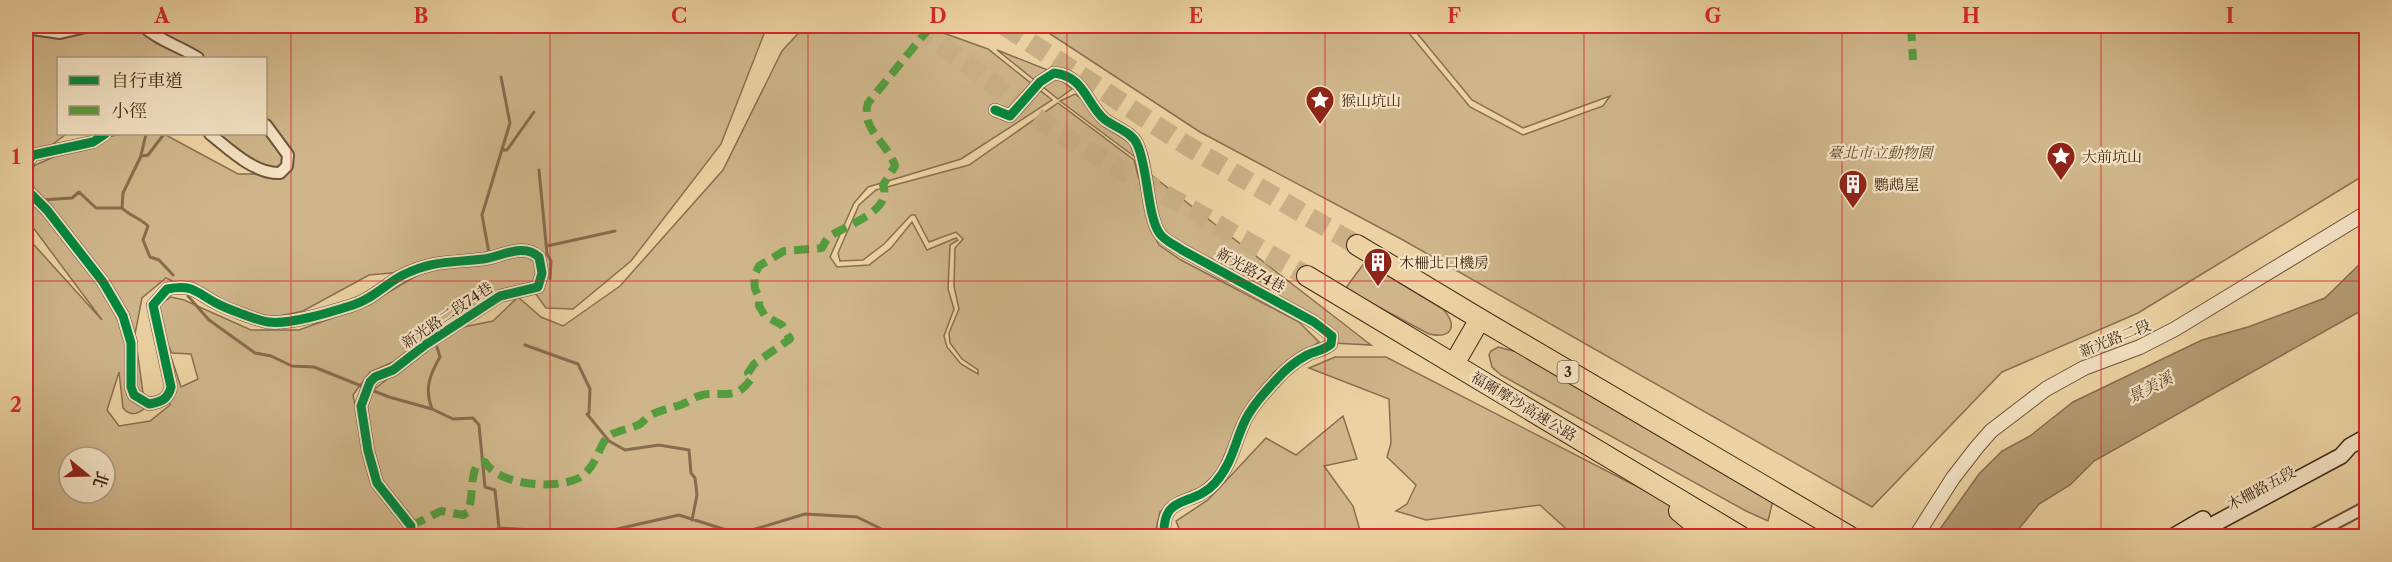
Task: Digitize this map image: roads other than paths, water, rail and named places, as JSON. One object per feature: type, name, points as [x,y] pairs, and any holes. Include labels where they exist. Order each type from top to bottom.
[{"type":"highway","name":"3","points":[[1357,245],[1849,537]]},
{"type":"highway","name":"福爾摩沙高速公路","points":[[1307,276],[1740,537]]},
{"type":"highway","points":[[1454,364],[1480,320]]},
{"type":"highway","points":[[1638,476],[1709,537]]},
{"type":"main road","name":"木柵路五段","points":[[2192,537],[2341,456],[2350,446],[2367,437]]},
{"type":"main road","name":"木柵路五段","points":[[2174,537],[2191,525],[2336,447],[2350,446]]},
{"type":"street","points":[[26,28],[60,33],[90,26]]},
{"type":"street","points":[[109,26],[134,26]]},
{"type":"street","points":[[143,26],[154,37],[185,49],[197,57]]},
{"type":"street","name":"新光路74巷","points":[[995,110],[1010,116],[1040,82],[1054,74],[1071,79],[1084,90],[1104,118],[1135,139],[1141,155],[1156,224],[1163,237],[1182,250],[1314,322],[1332,336],[1331,344],[1327,348],[1306,356],[1279,377],[1251,411],[1243,425],[1232,459],[1213,485],[1200,495],[1170,508],[1166,515],[1164,537]]},
{"type":"street","points":[[211,135],[254,166],[267,172],[280,173],[287,166],[288,155],[267,126]]},
{"type":"street","name":"新光路二段74巷","points":[[103,135],[93,141],[33,155],[28,161],[26,178],[28,191],[46,210],[103,282],[123,316],[131,344],[131,387],[134,395],[149,404],[162,401],[169,394],[171,387],[153,305],[167,289],[190,287],[217,304],[268,322],[313,317],[359,303],[404,275],[437,262],[484,259],[517,250],[528,250],[539,257],[542,273],[538,287],[500,296],[449,332],[425,345],[393,370],[375,377],[370,382],[362,406],[368,451],[377,483],[411,526],[410,537]]},
{"type":"street","name":"新光路二段","points":[[1916,537],[1953,478],[1991,431],[2046,389],[2084,368],[2132,350],[2175,329],[2367,213]]},
{"type":"street","points":[[2311,537],[2367,507]]},
{"type":"water","name":"景美溪","points":[[2366,258],[2366,308],[2094,461],[2070,485],[2039,504],[2013,536],[1935,536],[1979,474],[2002,451],[2030,436],[2073,402],[2202,340],[2248,327],[2325,298]]},
{"type":"waterway","points":[[489,253],[482,215],[510,123],[501,77]]},
{"type":"waterway","points":[[502,150],[507,150],[534,112]]},
{"type":"waterway","points":[[141,155],[146,135]]},
{"type":"waterway","points":[[122,208],[123,193],[141,156],[148,155],[163,135]]},
{"type":"waterway","points":[[539,170],[547,254],[551,261],[550,279]]},
{"type":"waterway","points":[[42,200],[72,198],[79,192],[96,208],[122,208],[148,226],[143,240],[150,257],[159,260],[173,275]]},
{"type":"waterway","points":[[547,246],[615,231]]},
{"type":"waterway","points":[[188,296],[209,320],[255,353],[271,356],[292,366],[314,367],[389,397],[432,409]]},
{"type":"waterway","points":[[525,345],[578,364],[590,389],[589,413],[587,414],[609,441],[625,450],[659,445],[689,450],[691,473],[695,478],[697,495],[692,520]]},
{"type":"waterway","points":[[437,347],[440,357],[433,369],[428,388],[432,409],[453,419],[473,418],[479,425],[485,487],[495,490],[499,528]]},
{"type":"waterway","points":[[499,528],[595,534],[679,515],[739,534],[805,514],[857,517],[896,536]]},
{"type":"waterway","points":[[483,536],[499,528]]},
{"type":"waterway","points":[[1290,536],[1292,531],[1320,536]]},
{"type":"tunnel","points":[[917,26],[1054,131],[1307,276]]},
{"type":"tunnel","points":[[1005,26],[1186,145],[1357,245]]},
{"type":"place","name":"猴山坑山","points":[[1320,126]]},
{"type":"place","name":"大前坑山","points":[[2061,182]]},
{"type":"place","name":"鸚鵡屋","points":[[1853,210]]},
{"type":"place","name":"木柵北口機房","points":[[1378,288]]},
{"type":"park label","name":"臺北市立動物園","points":[[1880,152]]}]
